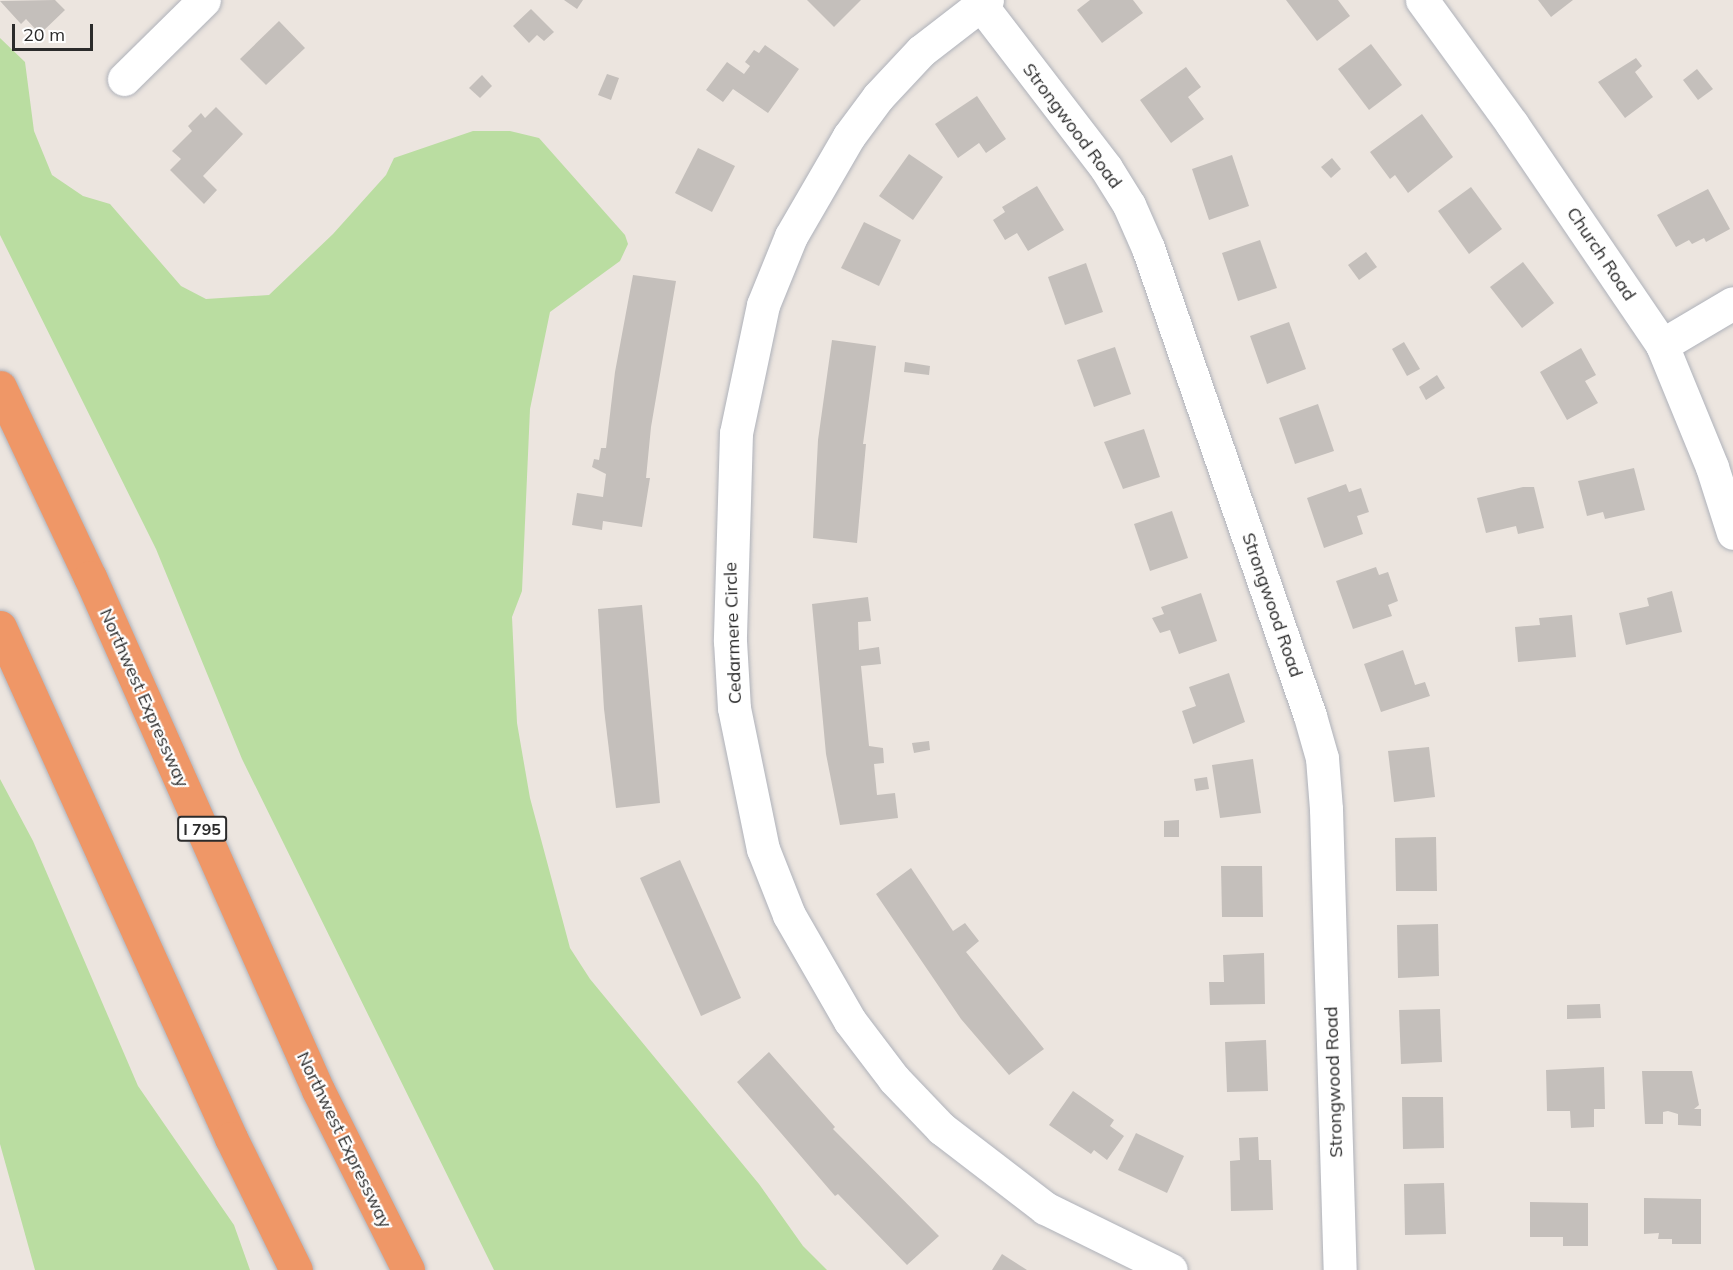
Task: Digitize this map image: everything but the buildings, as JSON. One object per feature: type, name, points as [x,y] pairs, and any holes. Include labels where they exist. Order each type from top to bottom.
[{"type":"highway","name":"Northwest Expressway","points":[[0,387],[95,587],[318,1090],[408,1270]]},
{"type":"highway","points":[[0,627],[231,1138],[296,1270]]},
{"type":"street","points":[[124,80],[204,0]]},
{"type":"street","name":"Church Road","points":[[1422,0],[1512,124],[1662,345],[1713,467],[1733,533]]},
{"type":"street","name":"Cedarmere Circle","points":[[984,2],[921,51],[878,97],[849,136],[791,236],[763,305],[736,433],[730,630],[734,708],[763,849],[789,915],[850,1021],[894,1079],[942,1129],[1045,1208],[1171,1270]]},
{"type":"street","name":"Strongwood Road","points":[[984,2],[1107,168],[1129,205],[1148,248],[1310,716],[1322,758],[1326,809],[1340,1270]]},
{"type":"street","points":[[1662,345],[1733,303]]},
{"type":"green space","points":[[0,38],[25,62],[34,131],[52,175],[83,196],[110,204],[181,286],[206,299],[269,295],[333,234],[386,175],[394,158],[473,131],[510,131],[539,138],[625,235],[628,244],[620,261],[550,312],[530,409],[522,591],[512,617],[517,723],[530,798],[570,948],[590,979],[759,1184],[803,1246],[827,1270],[494,1270],[242,759],[156,549],[0,235]]},
{"type":"green space","points":[[0,779],[33,841],[138,1086],[234,1225],[250,1270],[35,1270],[0,1144]]}]
